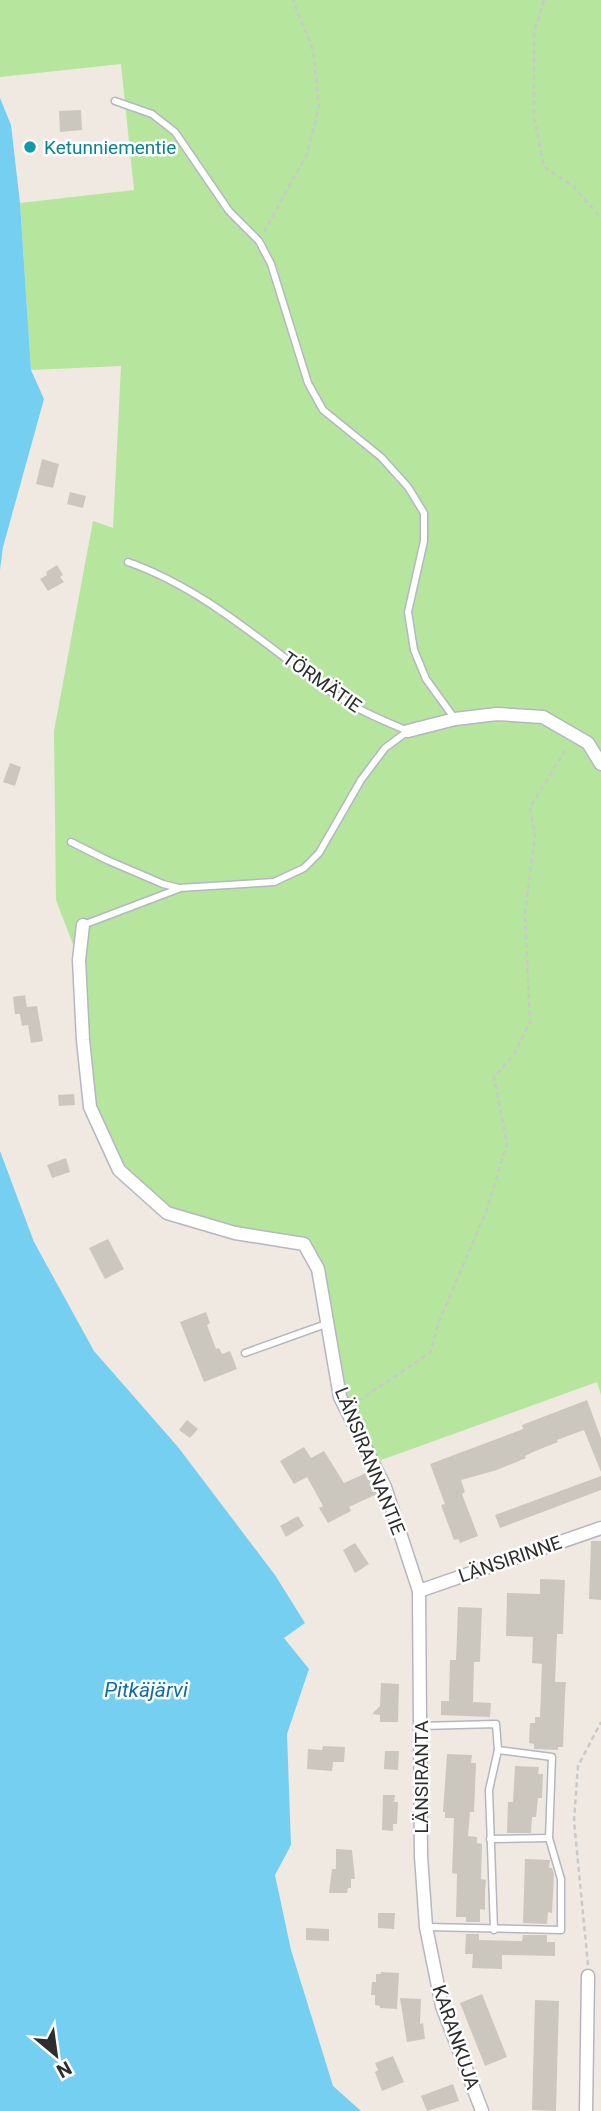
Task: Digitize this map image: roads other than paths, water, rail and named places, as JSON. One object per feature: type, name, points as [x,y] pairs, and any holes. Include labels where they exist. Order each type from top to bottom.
[{"type":"street","points":[[408,731],[455,719],[497,714],[543,717],[588,743],[601,764]]},
{"type":"street","name":"LÄNSIRANNANTIE","points":[[83,925],[79,960],[90,1108],[118,1170],[167,1213],[235,1233],[303,1244],[318,1269],[340,1397],[384,1487],[419,1591]]},
{"type":"street","name":"LÄNSIRINNE","points":[[419,1591],[601,1528]]},
{"type":"street","name":"LÄNSIRANTA","points":[[419,1591],[421,1856],[431,1962]]},
{"type":"street","name":"KARANKUJA","points":[[431,1962],[442,2006],[482,2111]]},
{"type":"street","points":[[586,2111],[588,1976]]},
{"type":"lane","points":[[115,101],[152,114],[175,132],[229,212],[259,241],[271,264],[308,383],[323,410],[381,457],[408,487],[424,513],[424,541],[408,612],[414,650],[426,679],[455,719]]},
{"type":"lane","name":"TÖRMÄTIE","points":[[128,562],[160,573],[213,606],[332,693],[365,712],[408,731]]},
{"type":"lane","points":[[83,925],[179,888],[274,882],[304,868],[319,853],[369,769],[385,748],[408,731]]},
{"type":"lane","points":[[71,842],[163,884],[179,888]]},
{"type":"lane","points":[[244,1353],[326,1324]]},
{"type":"lane","points":[[421,1726],[496,1724],[498,1750],[489,1790],[494,1930]]},
{"type":"lane","points":[[426,1927],[561,1930],[562,1880],[549,1838],[552,1757],[498,1750]]},
{"type":"lane","points":[[490,1839],[549,1838]]},
{"type":"water","points":[[0,98],[11,125],[20,203],[31,370],[44,399],[3,547],[0,570]]},
{"type":"water","name":"Pitkäjärvi","points":[[0,1151],[34,1242],[94,1351],[178,1447],[275,1575],[305,1623],[284,1638],[309,1669],[287,1734],[291,1845],[275,1875],[291,1950],[333,2086],[361,2111],[0,2111]]},
{"type":"place","name":"Ketunniementie","points":[[30,147]]}]
